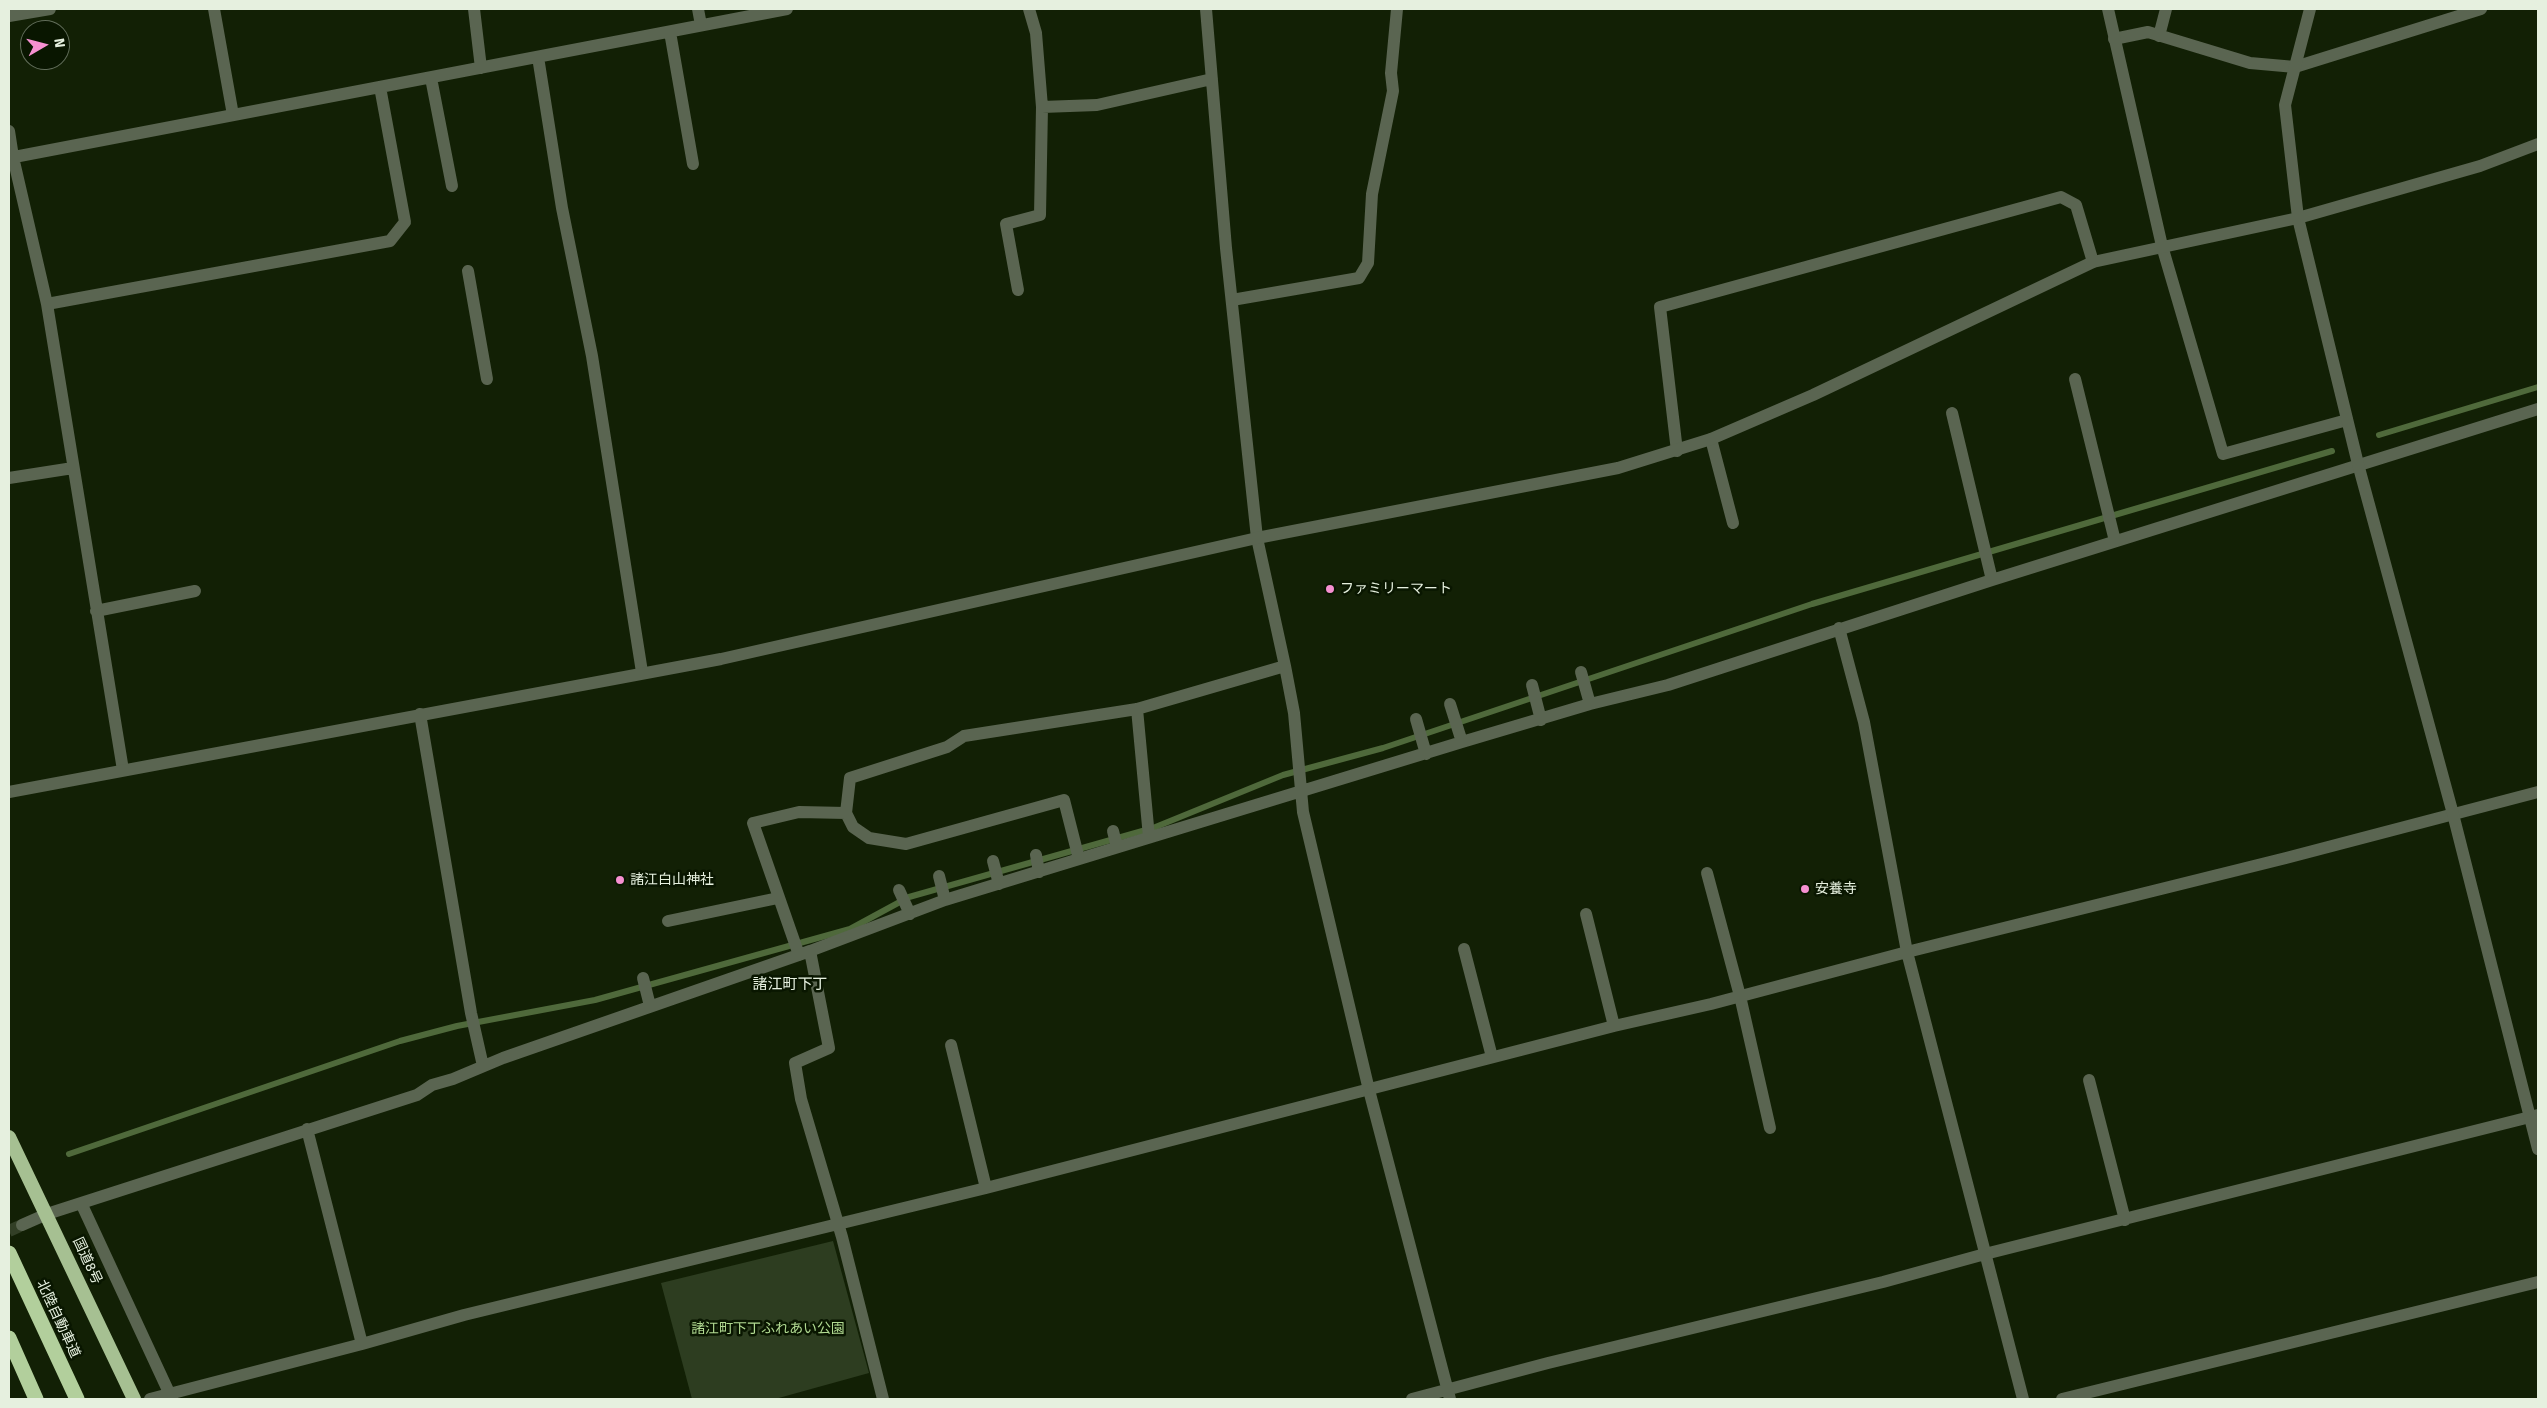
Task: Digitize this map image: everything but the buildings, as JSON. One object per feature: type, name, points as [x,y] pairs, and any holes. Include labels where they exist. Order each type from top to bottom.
[{"type":"highway","name":"国道8号","points":[[9,1137],[134,1399]]},
{"type":"highway","name":"北陸自動車道","points":[[9,1253],[77,1399]]},
{"type":"highway","points":[[9,1338],[36,1399]]},
{"type":"street","points":[[9,16],[50,9]]},
{"type":"street","points":[[214,9],[233,115]]},
{"type":"street","points":[[474,9],[482,68]]},
{"type":"street","points":[[698,9],[701,26]]},
{"type":"street","points":[[11,158],[701,26],[771,10],[787,9]]},
{"type":"street","points":[[1018,290],[1006,224],[1040,215],[1042,107],[1036,33],[1029,9]]},
{"type":"street","points":[[1206,9],[1232,300],[1257,538],[1286,666],[1294,712],[1303,812],[1369,1090],[1449,1395]]},
{"type":"street","points":[[1232,300],[1359,278],[1368,263],[1372,194],[1393,91],[1391,73],[1397,9]]},
{"type":"street","points":[[2108,9],[2162,246],[2223,454],[2347,420]]},
{"type":"street","points":[[2159,36],[2166,9]]},
{"type":"street","points":[[2310,9],[2285,105],[2298,218],[2358,464],[2534,1116],[2538,1149]]},
{"type":"street","points":[[2114,39],[2148,32],[2250,63],[2295,67],[2481,9]]},
{"type":"street","points":[[670,32],[693,164]]},
{"type":"street","points":[[538,57],[567,234],[592,356],[642,672]]},
{"type":"street","points":[[430,78],[452,186]]},
{"type":"street","points":[[1042,107],[1097,105],[1212,79]]},
{"type":"street","points":[[47,304],[390,241],[405,222],[380,87]]},
{"type":"street","points":[[9,131],[11,158],[47,304],[123,770]]},
{"type":"street","points":[[9,792],[642,672],[721,659],[1257,538],[1618,468],[1711,439],[1813,395],[2093,262],[2298,218],[2480,166],[2538,144]]},
{"type":"street","points":[[1677,451],[1660,307],[2061,197],[2076,205],[2093,262]]},
{"type":"street","points":[[468,271],[488,379]]},
{"type":"street","points":[[2075,379],[2115,541]]},
{"type":"street","points":[[22,1225],[47,1214],[417,1094],[432,1084],[453,1079],[483,1066],[804,953],[946,900],[1150,837],[1300,786],[1425,750],[1461,737],[1589,700],[1668,685],[1839,628],[1990,574],[2115,541],[2538,409]]},
{"type":"street","points":[[1952,413],[1990,574]]},
{"type":"street","points":[[1711,439],[1733,522]]},
{"type":"street","points":[[9,478],[73,468]]},
{"type":"street","points":[[96,611],[195,591]]},
{"type":"street","points":[[1839,628],[1864,722],[1907,952],[2023,1399]]},
{"type":"street","points":[[1079,859],[1064,800],[906,844],[869,838],[853,827],[846,813],[850,778],[947,746],[964,736],[1137,709],[1286,666]]},
{"type":"street","points":[[1581,672],[1589,700]]},
{"type":"street","points":[[1532,685],[1540,714]]},
{"type":"street","points":[[1450,704],[1461,737]]},
{"type":"street","points":[[1137,709],[1150,837]]},
{"type":"street","points":[[420,714],[474,1030],[483,1066]]},
{"type":"street","points":[[1416,719],[1425,750]]},
{"type":"street","points":[[150,1399],[170,1397],[464,1315],[986,1188],[1492,1057],[1740,996],[2538,792]]},
{"type":"street","points":[[846,813],[799,812],[753,823],[791,937],[804,953],[829,1048],[795,1063],[801,1099],[858,1296],[883,1399]]},
{"type":"street","points":[[1113,831],[1117,847]]},
{"type":"street","points":[[1036,855],[1039,872]]},
{"type":"street","points":[[993,861],[999,884]]},
{"type":"street","points":[[1707,873],[1740,996],[1770,1128]]},
{"type":"street","points":[[939,876],[946,900]]},
{"type":"street","points":[[900,890],[910,914]]},
{"type":"street","points":[[668,921],[778,898]]},
{"type":"street","points":[[1586,914],[1614,1026]]},
{"type":"street","points":[[1464,949],[1492,1057]]},
{"type":"street","points":[[643,978],[650,1006]]},
{"type":"street","points":[[951,1045],[986,1188]]},
{"type":"street","points":[[2089,1080],[2125,1220]]},
{"type":"street","points":[[1412,1399],[1449,1395],[1698,1326],[1883,1282],[1985,1254],[2534,1116]]},
{"type":"street","points":[[307,1129],[362,1344]]},
{"type":"street","points":[[82,1204],[170,1397]]},
{"type":"street","points":[[2062,1399],[2538,1282]]},
{"type":"green space","name":"諸江町下丁ふれあい公園","points":[[833,1241],[869,1373],[775,1399],[692,1399],[661,1283]]},
{"type":"waterway","points":[[2379,435],[2538,387]]},
{"type":"waterway","points":[[69,1154],[400,1041],[457,1026],[595,1000],[850,929],[909,897],[1153,828],[1283,775],[1383,748],[1812,604],[2332,451]]},
{"type":"tunnel","points":[[9,1231],[22,1225]]},
{"type":"place","name":"ファミリーマート","points":[[1330,589]]},
{"type":"place","name":"諸江白山神社","points":[[620,880]]},
{"type":"place","name":"安養寺","points":[[1805,889]]},
{"type":"district","name":"諸江町下丁","points":[[790,985]]}]
